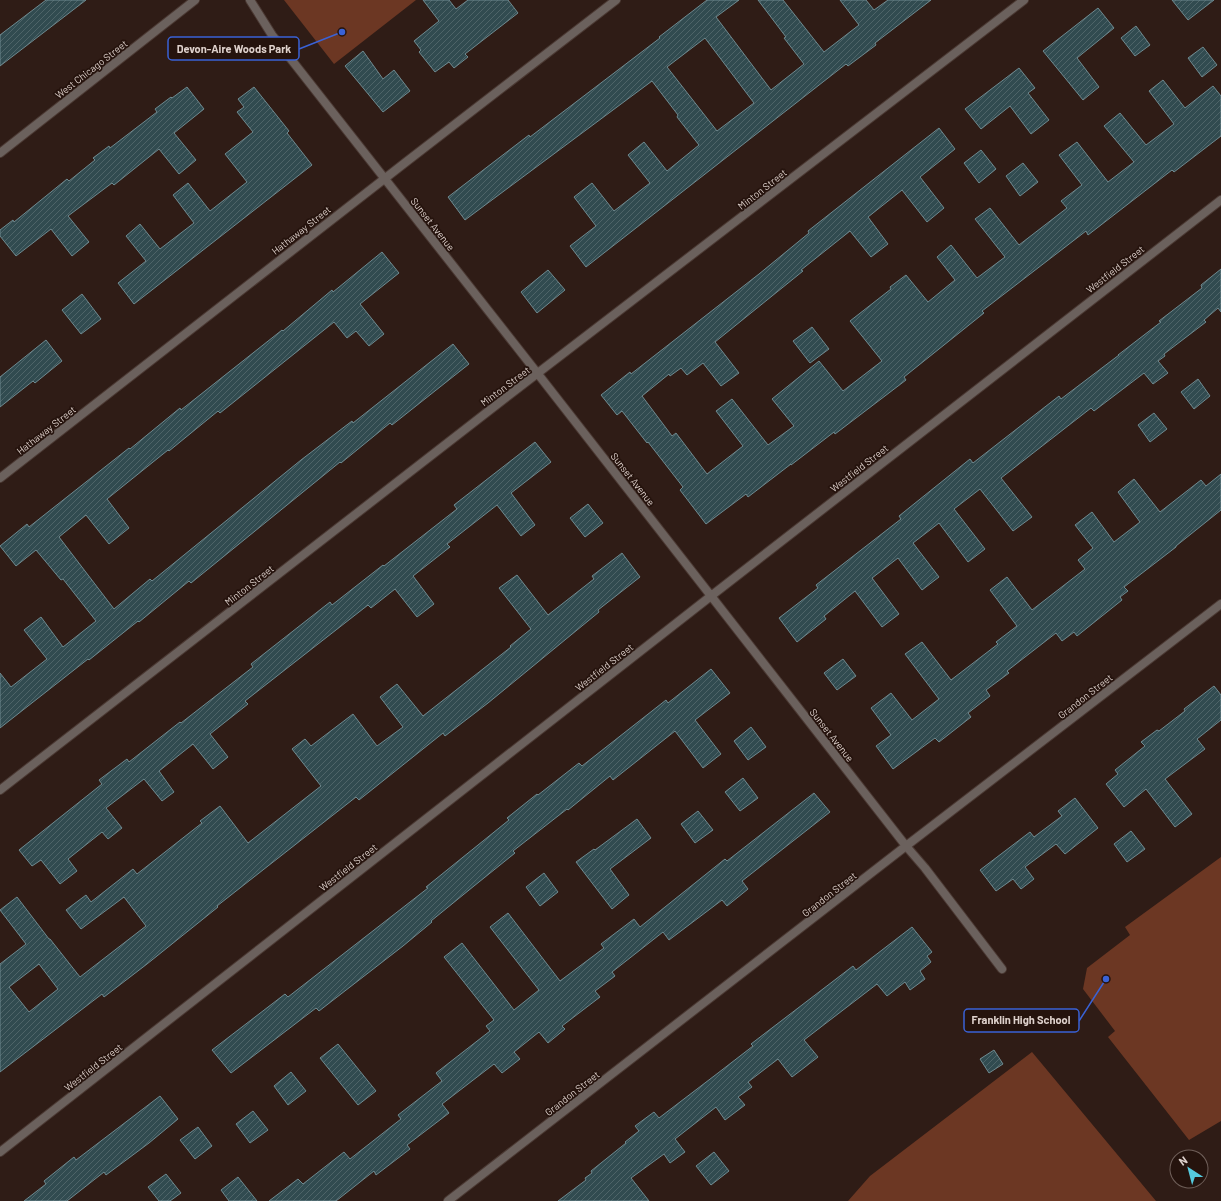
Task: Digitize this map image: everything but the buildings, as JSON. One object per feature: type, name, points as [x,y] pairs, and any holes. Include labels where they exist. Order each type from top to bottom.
[{"type":"street","name":"West Chicago Street","points":[[0,153],[194,0]]},
{"type":"street","name":"Sunset Avenue","points":[[250,0],[272,34],[906,846],[925,868],[1002,969]]},
{"type":"street","name":"Hathaway Street","points":[[0,478],[616,0]]},
{"type":"street","name":"Minton Street","points":[[0,790],[1024,0]]},
{"type":"street","name":"Westfield Street","points":[[0,1152],[711,596],[1221,200]]},
{"type":"street","name":"Grandon Street","points":[[448,1201],[1221,604]]},
{"type":"shaded area","points":[[284,0],[416,0],[334,64]]},
{"type":"shaded area","points":[[1221,857],[1221,1121],[1189,1140],[1108,1037],[1115,1031],[1083,989],[1087,968],[1130,935],[1125,927]]},
{"type":"shaded area","points":[[1032,1052],[1156,1201],[848,1201],[870,1176]]},
{"type":"place","name":"Devon-Aire Woods Park","points":[[342,32]]},
{"type":"place","name":"Franklin High School","points":[[1106,979]]}]
